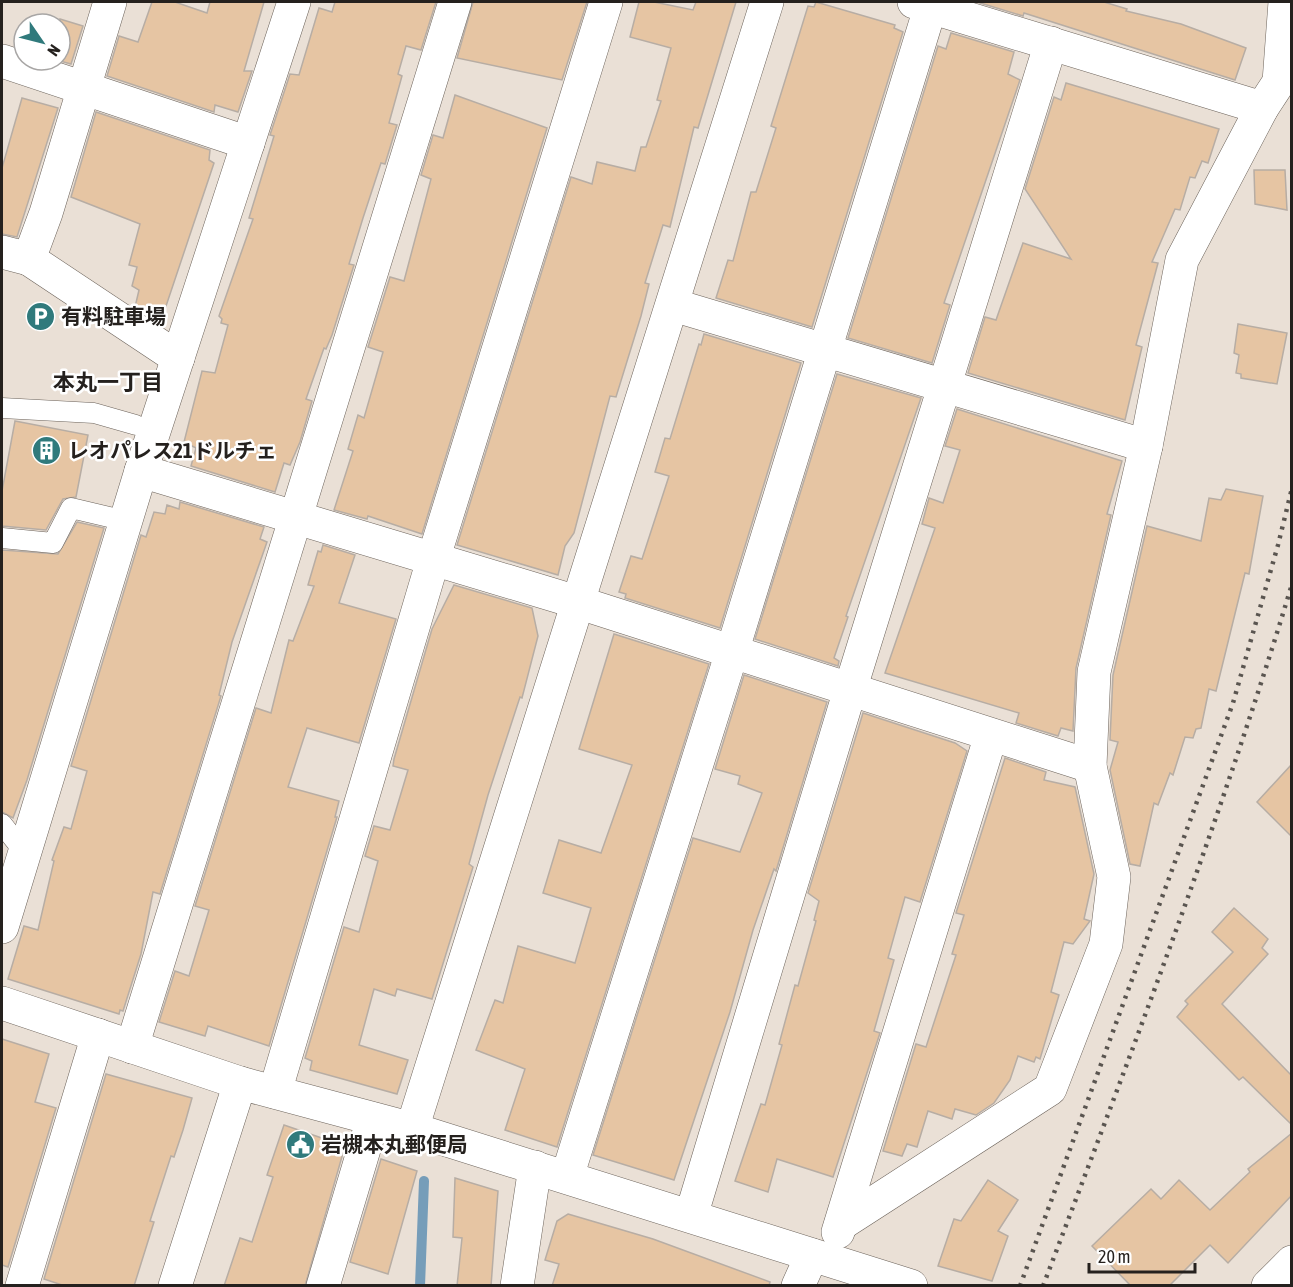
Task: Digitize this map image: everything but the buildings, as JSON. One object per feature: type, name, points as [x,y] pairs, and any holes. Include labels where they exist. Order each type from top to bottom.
[{"type":"street","points":[[110,2],[82,88],[46,213],[15,255],[178,358]]},
{"type":"street","points":[[2,927],[141,471],[294,2]]},
{"type":"street","points":[[132,1047],[455,2]]},
{"type":"street","points":[[275,1092],[434,560],[606,2]]},
{"type":"street","points":[[412,1129],[580,603],[767,2]]},
{"type":"street","points":[[841,1224],[1050,1089],[1106,944],[1114,877],[1090,766],[1094,672],[1146,446],[1182,260],[1262,108],[1279,82],[1286,2]]},
{"type":"street","points":[[567,1177],[732,652],[824,349],[925,3],[1262,108]]},
{"type":"street","points":[[692,1216],[850,690],[1051,43]]},
{"type":"street","points":[[2,61],[248,143]]},
{"type":"street","points":[[673,305],[945,384],[1146,446]]},
{"type":"street","points":[[141,471],[580,603],[1090,766]]},
{"type":"street","points":[[798,1286],[821,1258],[841,1224],[991,735]]},
{"type":"street","points":[[2,1003],[240,1083],[412,1129],[911,1286]]},
{"type":"street","points":[[22,1286],[98,1035]]},
{"type":"street","points":[[175,1286],[240,1083]]},
{"type":"street","points":[[323,1286],[373,1119]]},
{"type":"street","points":[[517,1286],[535,1167]]},
{"type":"street","points":[[1268,1286],[1292,1262]]},
{"type":"lane","points":[[2,408],[94,413],[136,425]]},
{"type":"lane","points":[[2,538],[53,543],[71,508],[126,521]]},
{"type":"lane","points":[[2,824],[25,853]]},
{"type":"waterway","points":[[420,1286],[424,1181]]},
{"type":"railway","points":[[1020,1286],[1233,703],[1292,488]]},
{"type":"railway","points":[[1043,1286],[1205,850],[1292,584]]},
{"type":"place","name":"有料駐車場","points":[[40,317]]},
{"type":"place","name":"レオパレス21ドルチェ","points":[[47,451]]},
{"type":"place","name":"岩槻本丸郵便局","points":[[300,1145]]},
{"type":"district","name":"本丸一丁目","points":[[108,382]]}]
